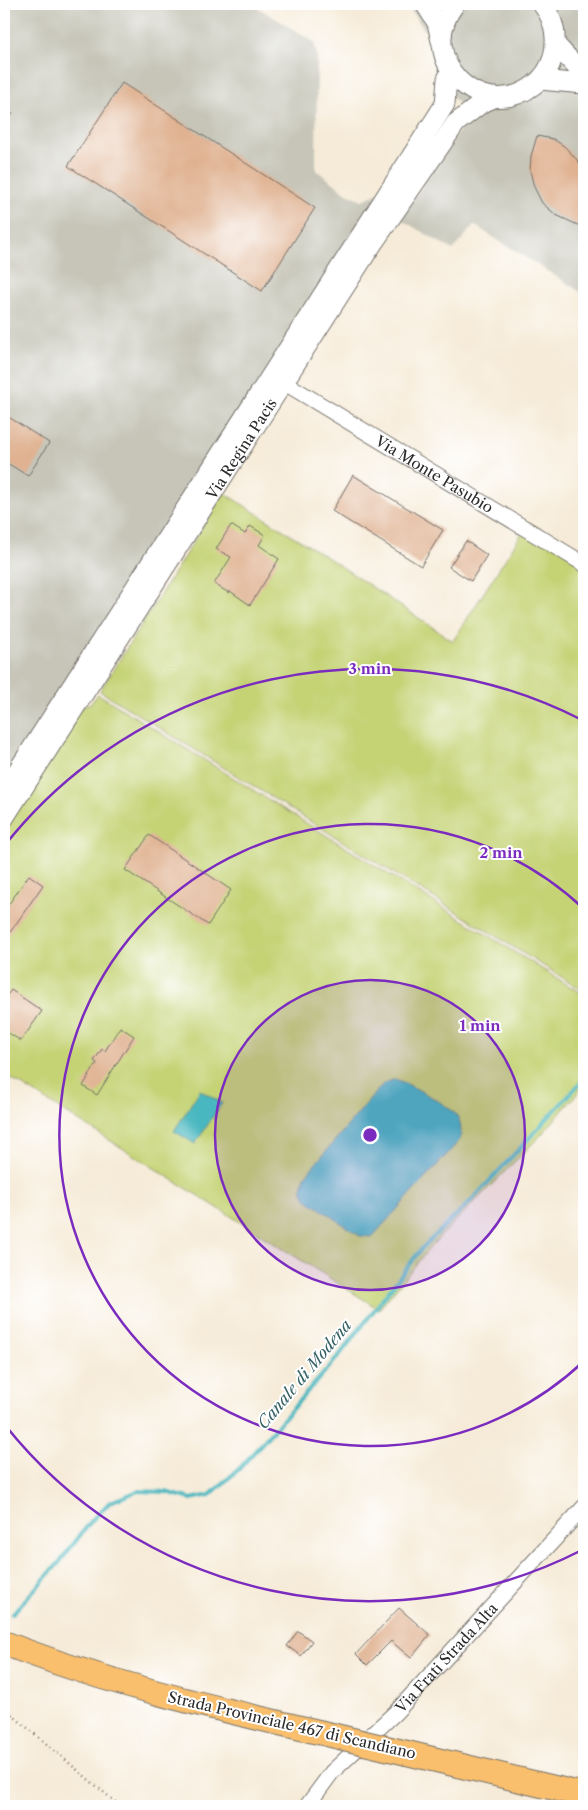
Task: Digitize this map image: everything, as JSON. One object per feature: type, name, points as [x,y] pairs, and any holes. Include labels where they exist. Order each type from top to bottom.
[{"type":"main road","name":"Strada Provinciale 467 di Scandiano","points":[[4,1643],[40,1657],[143,1689],[584,1795]]},
{"type":"street","points":[[425,4],[437,23],[442,48],[451,71],[470,90],[482,95],[496,97],[512,96],[527,90],[540,80],[551,64],[556,45],[555,28],[546,6]]},
{"type":"street","points":[[442,48],[442,29],[449,12],[455,4]]},
{"type":"street","points":[[556,45],[584,75]]},
{"type":"street","name":"Via Regina Pacis","points":[[4,792],[445,104],[447,79],[451,71]]},
{"type":"street","points":[[540,80],[584,84]]},
{"type":"street","name":"Via Regina Pacis","points":[[4,818],[285,383],[369,249],[456,123],[482,103],[496,97]]},
{"type":"street","name":"Via Monte Pasubio","points":[[285,383],[584,564]]},
{"type":"street","name":"Via Frati Strada Alta","points":[[307,1806],[332,1772],[396,1712],[584,1507]]},
{"type":"path","points":[[4,108],[14,114]]},
{"type":"path","points":[[4,1708],[120,1806]]},
{"type":"shaded area","points":[[4,4],[252,4],[314,42],[317,56],[316,170],[347,193],[362,200],[384,191],[4,787]]},
{"type":"shaded area","points":[[406,4],[584,4],[584,294],[474,225],[453,250],[400,219],[473,110],[460,105],[447,92],[427,33]]},
{"type":"green space","points":[[224,493],[333,561],[453,641],[529,522],[584,556],[584,991],[100,691]]},
{"type":"green space","points":[[98,694],[584,995],[584,1086],[541,1135],[433,1244],[379,1309],[4,1074],[4,813],[63,717],[92,702]]},
{"type":"water","points":[[395,1079],[428,1095],[453,1112],[460,1122],[460,1140],[372,1237],[360,1236],[306,1199],[302,1189],[305,1176],[383,1084]]},
{"type":"water","points":[[200,1090],[222,1103],[195,1144],[174,1131]]},
{"type":"building","points":[[122,83],[315,208],[262,291],[68,166]]},
{"type":"building","points":[[537,136],[553,139],[564,146],[579,162],[584,171],[584,216],[580,226],[556,215],[542,203],[534,187],[530,171],[531,156]]},
{"type":"building","points":[[4,414],[49,443],[28,476],[4,461]]},
{"type":"building","points":[[353,475],[443,530],[421,566],[332,511]]},
{"type":"building","points":[[231,525],[245,534],[250,526],[265,535],[259,545],[279,559],[250,605],[230,591],[229,593],[214,584],[231,557],[216,549]]},
{"type":"building","points":[[466,541],[487,555],[471,581],[449,567]]},
{"type":"building","points":[[149,835],[231,890],[208,925],[125,870]]},
{"type":"building","points":[[29,875],[43,885],[4,941],[4,911]]},
{"type":"building","points":[[11,990],[42,1011],[21,1041],[4,1030],[4,999]]},
{"type":"building","points":[[120,1027],[134,1036],[97,1095],[83,1086],[97,1063],[94,1061],[102,1049],[105,1051]]},
{"type":"building","points":[[399,1608],[430,1635],[411,1658],[391,1641],[367,1665],[356,1654]]},
{"type":"building","points":[[298,1631],[312,1641],[301,1656],[287,1646]]},
{"type":"waterway","name":"Canale di Modena","points":[[12,1614],[58,1564],[92,1520],[110,1502],[138,1491],[166,1492],[191,1499],[210,1495],[240,1468],[338,1357],[422,1248],[469,1203],[584,1079]]}]
